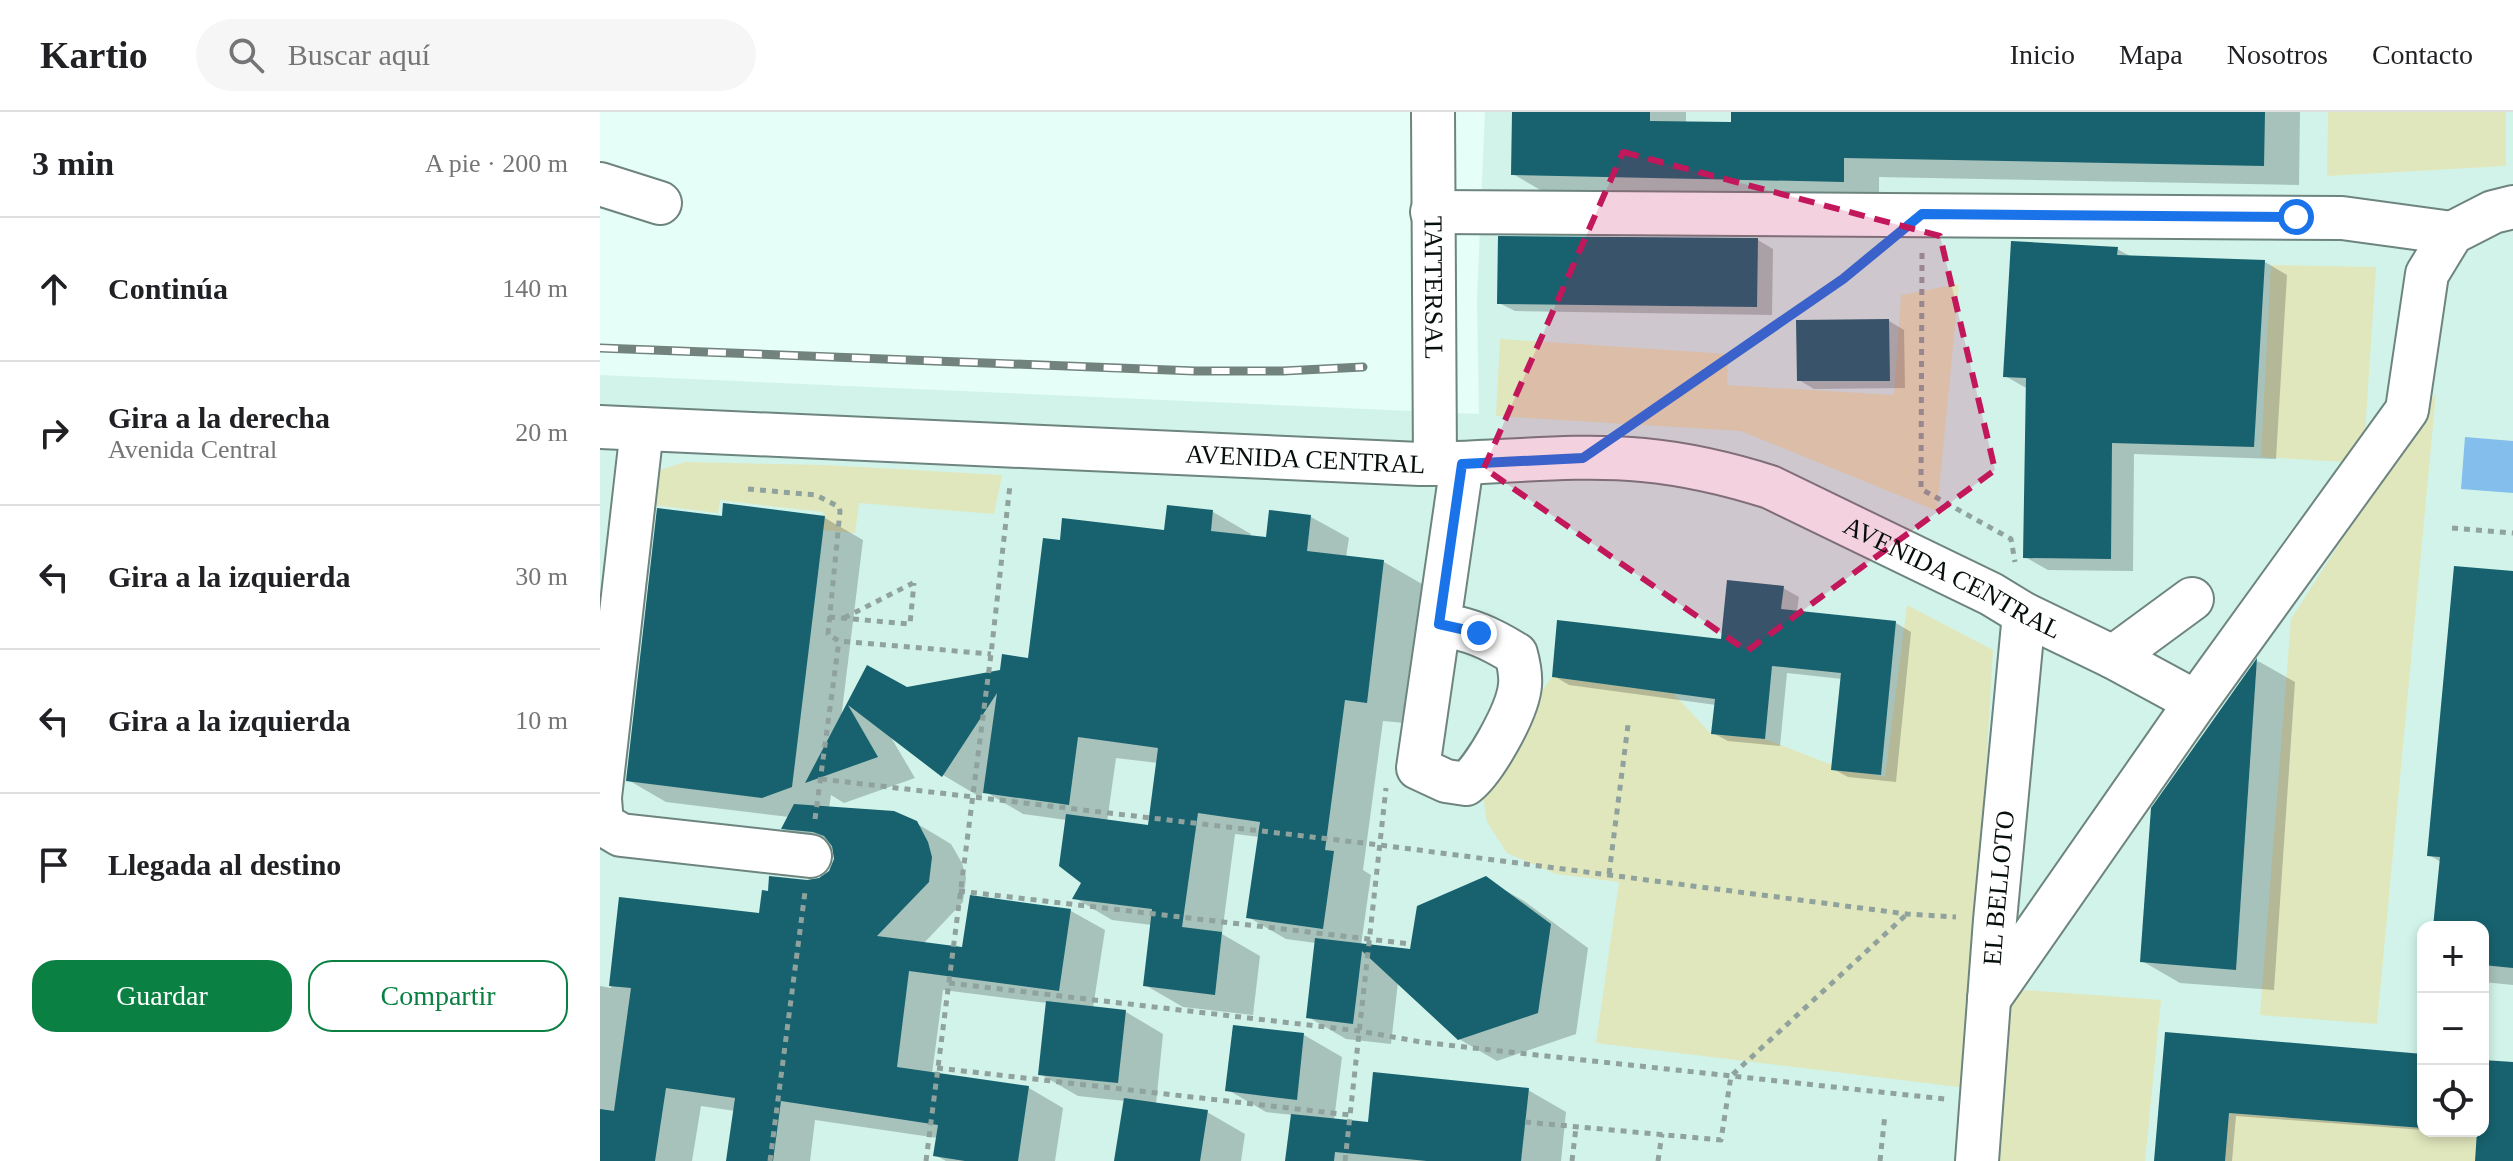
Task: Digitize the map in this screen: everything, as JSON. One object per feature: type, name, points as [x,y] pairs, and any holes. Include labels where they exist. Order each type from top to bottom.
[{"type":"street","name":"TATTERSAL","points":[[1433,112],[1432,212],[1449,464],[1439,624]]},
{"type":"street","points":[[600,184],[660,203]]},
{"type":"street","points":[[1989,999],[2196,702],[2407,410],[2427,274],[2452,233],[2493,212],[2513,207]]},
{"type":"street","points":[[1432,212],[2342,218],[2452,233]]},
{"type":"street","name":"AVENIDA CENTRAL","points":[[600,427],[1449,464],[1583,458],[1640,460],[1733,475],[1770,487],[1991,594],[2196,702]]},
{"type":"street","points":[[642,429],[600,798],[602,824],[621,835],[810,856]]},
{"type":"street","points":[[2113,657],[2192,599]]},
{"type":"street","name":"EL BELLOTO","points":[[1977,1161],[1995,920],[2024,614]]},
{"type":"path","points":[[1922,214],[1921,489],[2011,539],[2024,614]]},
{"type":"path","points":[[1635,423],[1843,279],[1877,251]]},
{"type":"path","points":[[927,1161],[991,654],[1014,444]]},
{"type":"path","points":[[748,489],[816,495],[839,507],[828,634],[839,641],[991,654]]},
{"type":"path","points":[[2452,528],[2513,533]]},
{"type":"path","points":[[829,617],[910,624],[914,583],[844,618]]},
{"type":"path","points":[[770,1161],[839,641]]},
{"type":"path","points":[[1609,874],[1628,725]]},
{"type":"path","points":[[821,779],[1380,845],[1907,914],[1995,920]]},
{"type":"path","points":[[1345,1161],[1386,781]]},
{"type":"path","points":[[959,891],[1411,944]]},
{"type":"path","points":[[1525,1122],[1721,1140],[1731,1076],[1907,914]]},
{"type":"path","points":[[949,983],[1360,1031],[1421,1042],[1981,1103]]},
{"type":"path","points":[[937,1068],[1350,1115]]},
{"type":"path","points":[[1880,1161],[1885,1114]]},
{"type":"path","points":[[1572,1161],[1576,1127]]},
{"type":"path","points":[[1658,1161],[1662,1134]]},
{"type":"highlighted area","points":[[1623,152],[1940,236],[1995,470],[1747,651],[1484,468]]},
{"type":"shaded area","points":[[1485,112],[2513,112],[2513,1161],[600,1161],[600,375],[1479,414],[1477,299]]},
{"type":"green space","points":[[2328,112],[2506,112],[2506,166],[2327,176]]},
{"type":"green space","points":[[2271,265],[2376,267],[2363,463],[2261,457]]},
{"type":"green space","points":[[1959,284],[1937,511],[1741,431],[1496,416],[1500,339],[1728,354],[1727,385],[1894,395],[1901,295]]},
{"type":"green space","points":[[2436,393],[2377,1024],[2260,1015],[2291,619]]},
{"type":"green space","points":[[685,462],[825,465],[1002,475],[994,514],[859,503],[855,533],[822,530],[823,512],[720,500],[718,513],[654,505],[657,471]]},
{"type":"green space","points":[[1907,605],[1993,650],[1967,1088],[1596,1043],[1619,882],[1556,874],[1507,853],[1487,822],[1483,795],[1519,722],[1552,677],[1673,693],[1711,734],[1765,739],[1837,767],[1885,777]]},
{"type":"green space","points":[[2010,989],[2161,1000],[2145,1161],[1992,1161]]},
{"type":"green space","points":[[2229,1113],[2417,1128],[2417,1137],[2477,1137],[2475,1161],[2225,1161]]},
{"type":"water","points":[[2465,437],[2513,441],[2513,493],[2461,489]]},
{"type":"building","points":[[1512,112],[1650,112],[1650,121],[1731,122],[1731,112],[2265,112],[2264,166],[1844,158],[1844,182],[1511,175]]},
{"type":"building","points":[[1498,236],[1758,238],[1757,307],[1497,304]]},
{"type":"building","points":[[2011,241],[2118,247],[2117,255],[2265,260],[2254,447],[2112,443],[2111,559],[2023,558],[2026,378],[2003,377]]},
{"type":"building","points":[[1889,319],[1890,381],[1797,381],[1796,320]]},
{"type":"building","points":[[723,503],[825,516],[792,787],[762,798],[626,781],[657,508],[722,516]]},
{"type":"building","points":[[1167,505],[1213,510],[1211,531],[1266,537],[1269,510],[1311,515],[1307,551],[1384,560],[1367,703],[1345,700],[1325,850],[1334,851],[1323,929],[1246,918],[1260,822],[1198,813],[1182,927],[1222,932],[1215,995],[1143,986],[1152,909],[1072,899],[1081,883],[1059,866],[1066,814],[1148,825],[1158,748],[1078,737],[1069,805],[983,793],[997,693],[942,777],[848,705],[878,757],[805,783],[867,665],[907,687],[1000,670],[1002,654],[1028,658],[1043,538],[1060,540],[1062,518],[1164,530]]},
{"type":"building","points":[[2454,566],[2513,571],[2513,968],[2489,966],[2489,921],[2434,921],[2440,857],[2427,856]]},
{"type":"building","points":[[1727,580],[1784,586],[1781,609],[1896,621],[1881,775],[1831,770],[1841,673],[1772,666],[1765,739],[1711,734],[1715,699],[1552,677],[1557,620],[1721,639]]},
{"type":"building","points":[[2257,658],[2236,970],[2140,962],[2151,808]]},
{"type":"building","points":[[794,804],[894,811],[917,821],[932,857],[929,882],[877,936],[962,947],[970,895],[1071,909],[1059,991],[909,971],[897,1067],[1029,1086],[1018,1161],[965,1161],[933,1156],[938,1125],[781,1101],[773,1161],[726,1161],[735,1098],[666,1088],[655,1161],[600,1161],[600,1109],[614,1111],[631,988],[609,986],[619,897],[759,913],[762,890],[768,891],[769,876],[807,880],[819,878],[829,871],[834,859],[832,846],[824,836],[781,829]]},
{"type":"building","points":[[1486,876],[1551,924],[1538,1013],[1458,1040],[1362,951],[1353,1024],[1306,1018],[1315,938],[1410,949],[1417,906]]},
{"type":"building","points":[[1046,1001],[1126,1010],[1118,1083],[1038,1075]]},
{"type":"building","points":[[1233,1025],[1304,1033],[1297,1100],[1225,1091]]},
{"type":"building","points":[[2165,1032],[2417,1053],[2417,1128],[2229,1113],[2225,1161],[2154,1161]]},
{"type":"building","points":[[2489,1060],[2513,1062],[2513,1161],[2475,1161],[2477,1137],[2489,1137]]},
{"type":"building","points":[[1373,1072],[1529,1088],[1521,1161],[1427,1161],[1335,1152],[1334,1161],[1285,1161],[1291,1114],[1368,1122]]},
{"type":"building","points":[[1124,1098],[1208,1110],[1200,1161],[1114,1161]]},
{"type":"railway","points":[[600,348],[1195,371],[1363,367]]},
{"type":"route","points":[[1479,633],[1439,624],[1462,464],[1583,458],[1843,279],[1922,214],[2296,217]]}]
